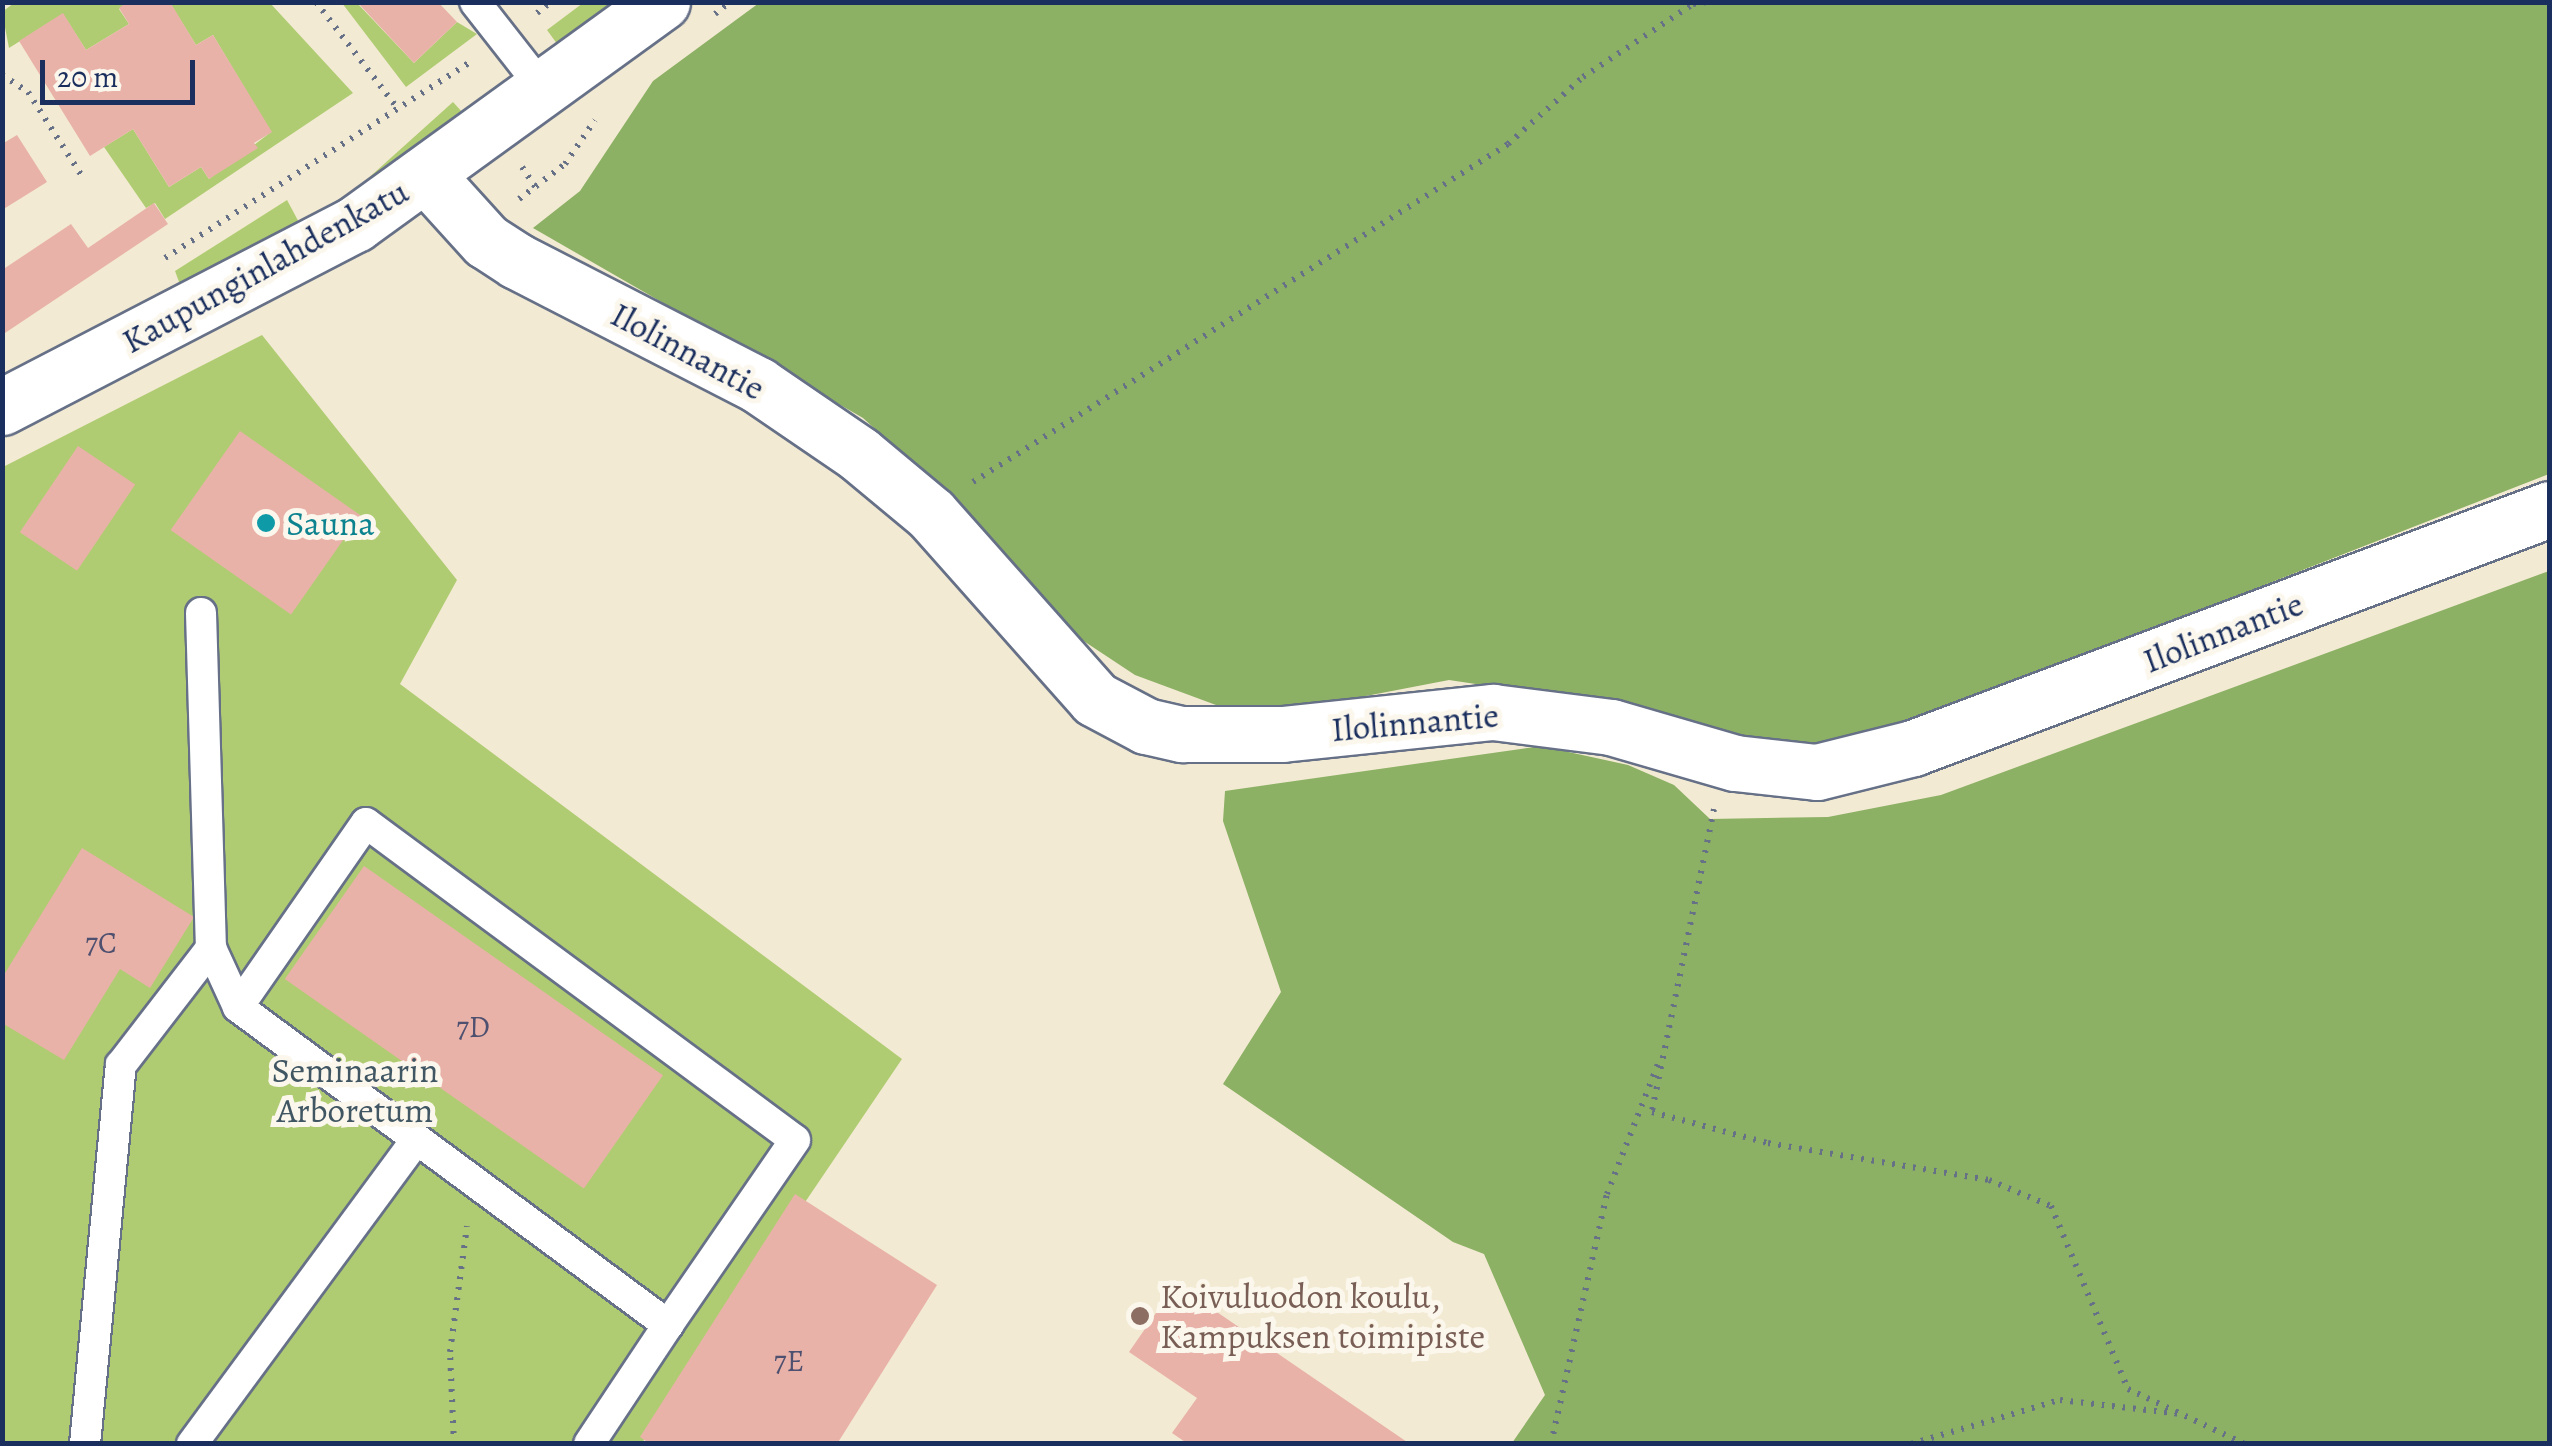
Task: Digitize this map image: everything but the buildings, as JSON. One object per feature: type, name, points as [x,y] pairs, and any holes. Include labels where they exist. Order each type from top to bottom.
[{"type":"street","name":"Kaupunginlahdenkatu","points":[[2,406],[355,224],[662,2]]},
{"type":"street","name":"Ilolinnantie","points":[[426,176],[486,241],[758,385],[859,454],[931,514],[1095,698],[1146,726],[1182,734],[1244,736],[1493,712],[1611,727],[1736,763],[1817,772],[1878,760],[2550,508]]},
{"type":"lane","points":[[475,2],[544,90]]},
{"type":"lane","points":[[201,612],[211,948],[238,1007],[668,1325]]},
{"type":"lane","points":[[238,1007],[366,823],[795,1140],[589,1444]]},
{"type":"lane","points":[[85,1444],[121,1065],[211,948]]},
{"type":"lane","points":[[192,1444],[416,1140]]},
{"type":"path","points":[[316,2],[398,109]]},
{"type":"path","points":[[148,268],[398,109],[502,40],[551,2]]},
{"type":"path","points":[[931,514],[1000,464],[1508,144],[1583,77],[1693,4],[1706,2]]},
{"type":"path","points":[[2,75],[28,92],[82,176]]},
{"type":"path","points":[[1736,763],[1710,818],[1689,954],[1652,1112],[1768,1143],[1989,1180],[2051,1206],[2128,1388],[2192,1415],[2245,1444]]},
{"type":"path","points":[[1551,1444],[1607,1194],[1665,1046]]},
{"type":"path","points":[[454,1444],[450,1352],[473,1182]]},
{"type":"path","points":[[1911,1444],[2060,1400],[2192,1415]]},
{"type":"green space","points":[[14,3],[127,3],[119,9],[129,24],[86,50],[63,14],[9,48],[2,12]]},
{"type":"green space","points":[[170,3],[270,3],[353,93],[165,219],[155,203],[146,208],[104,147],[133,129],[169,187],[201,167],[209,179],[271,132],[213,35],[196,45]]},
{"type":"green space","points":[[342,3],[357,3],[414,63],[457,22],[477,34],[406,87]]},
{"type":"green space","points":[[583,3],[629,3],[563,52],[547,30]]},
{"type":"green space","points":[[759,3],[2549,3],[2549,474],[1856,744],[1782,749],[1651,710],[1449,680],[1293,710],[1216,705],[1135,675],[1064,628],[985,530],[863,418],[533,228],[580,191],[653,81]]},
{"type":"green space","points":[[453,102],[471,122],[360,222],[342,202]]},
{"type":"green space","points":[[287,200],[302,228],[182,290],[175,271]]},
{"type":"green space","name":"Seminaarin Arboretum","points":[[262,335],[457,580],[400,684],[902,1059],[642,1443],[3,1444],[3,467]]},
{"type":"green space","points":[[2549,571],[2549,1443],[1512,1443],[1545,1395],[1484,1254],[1453,1242],[1223,1084],[1281,992],[1223,821],[1225,791],[1541,746],[1628,765],[1674,785],[1710,819],[1828,817],[1941,795]]},
{"type":"place","name":"Sauna","points":[[266,523]]},
{"type":"place","name":"Koivuluodon koulu, Kampuksen toimipiste","points":[[1140,1316]]}]
